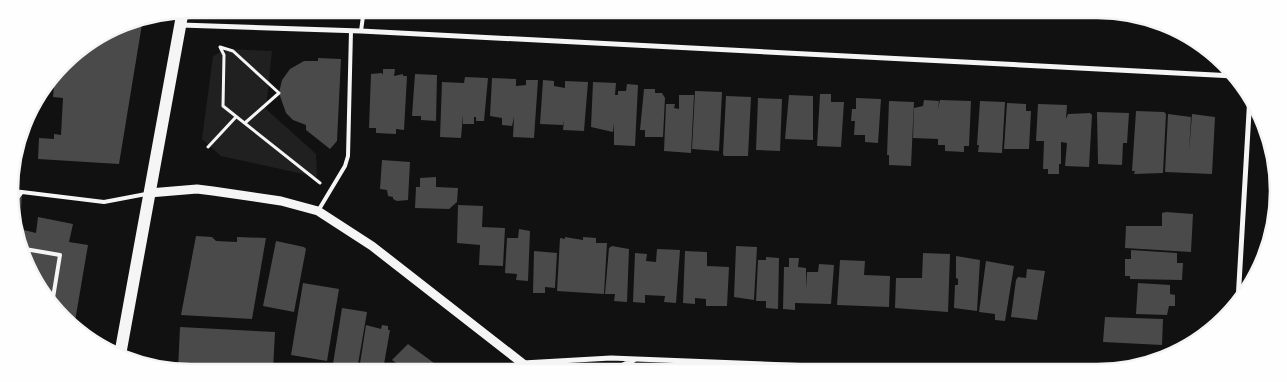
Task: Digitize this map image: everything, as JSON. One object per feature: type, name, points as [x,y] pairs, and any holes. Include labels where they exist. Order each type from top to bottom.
[{"type":"main road","points":[[121,350],[181,18]]},
{"type":"street","points":[[180,25],[361,31],[1226,76]]},
{"type":"street","points":[[1239,290],[1249,111]]},
{"type":"street","points":[[149,193],[197,189],[281,201],[318,211],[372,246],[521,363],[580,358],[711,360],[795,364]]},
{"type":"street","points":[[625,364],[635,359]]},
{"type":"lane","points":[[361,31],[363,18]]},
{"type":"lane","points":[[318,211],[345,166],[348,156],[351,31]]},
{"type":"lane","points":[[18,192],[104,202],[149,193]]},
{"type":"lane","points":[[18,197],[22,192]]},
{"type":"lane","points":[[28,250],[60,255],[53,295]]},
{"type":"path","points":[[246,122],[279,93],[233,51],[220,47],[224,55],[223,106],[236,118],[246,122],[321,184]]},
{"type":"path","points":[[208,147],[236,118]]},
{"type":"shaded area","points":[[226,49],[272,51],[266,109],[316,154],[317,177],[221,156],[202,139],[213,56]]},
{"type":"building","points":[[142,25],[119,164],[38,159],[39,138],[54,139],[54,134],[61,135],[63,98],[53,97],[54,86],[77,61],[104,41]]},
{"type":"building","points":[[318,58],[341,59],[337,141],[330,149],[306,130],[306,125],[293,120],[286,113],[279,93],[282,80],[290,69],[304,61],[318,61]]},
{"type":"building","points":[[383,69],[395,69],[394,76],[403,74],[403,76],[407,76],[404,130],[396,129],[396,134],[376,133],[376,128],[369,128],[371,74],[382,73],[383,75]]},
{"type":"building","points":[[415,74],[437,75],[436,121],[421,120],[421,116],[412,116]]},
{"type":"building","points":[[465,77],[488,78],[484,121],[476,121],[476,117],[474,117],[474,124],[463,124],[463,115],[461,138],[440,137],[442,82],[464,83]]},
{"type":"building","points":[[492,78],[516,79],[516,86],[526,85],[526,80],[538,80],[534,138],[513,137],[514,117],[512,126],[502,125],[502,118],[490,116]]},
{"type":"building","points":[[543,80],[554,81],[554,86],[565,88],[565,81],[588,82],[584,131],[563,130],[564,120],[563,125],[540,124]]},
{"type":"building","points":[[593,82],[616,83],[615,95],[618,95],[618,91],[626,91],[627,84],[638,85],[635,146],[614,145],[614,123],[613,132],[591,127]]},
{"type":"building","points":[[644,89],[655,89],[655,93],[662,93],[665,98],[663,137],[645,137],[645,130],[640,130]]},
{"type":"building","points":[[695,91],[722,92],[719,151],[692,149]]},
{"type":"building","points":[[820,94],[831,94],[831,102],[844,102],[841,147],[817,146]]},
{"type":"building","points":[[679,95],[694,95],[691,153],[664,151],[666,104],[675,104],[674,108],[679,109]]},
{"type":"building","points":[[789,95],[813,96],[813,140],[785,139]]},
{"type":"building","points":[[726,96],[751,97],[748,156],[724,156],[723,154]]},
{"type":"building","points":[[758,98],[782,99],[780,151],[756,150]]},
{"type":"building","points":[[856,98],[881,99],[878,143],[865,142],[865,135],[854,135],[855,121],[851,121],[852,109],[856,109]]},
{"type":"building","points":[[924,100],[939,101],[938,109],[940,100],[971,101],[969,146],[964,146],[964,152],[945,151],[945,145],[938,145],[938,139],[913,138],[914,108],[923,106]]},
{"type":"building","points":[[889,101],[914,102],[911,166],[889,165],[889,155],[887,155]]},
{"type":"building","points":[[980,101],[1005,102],[1002,153],[978,152]]},
{"type":"building","points":[[1007,103],[1026,104],[1026,111],[1031,111],[1029,149],[1004,149]]},
{"type":"building","points":[[1038,104],[1067,105],[1066,119],[1068,114],[1090,113],[1092,115],[1089,167],[1065,166],[1067,143],[1061,142],[1059,174],[1048,174],[1048,169],[1043,169],[1044,141],[1036,141]]},
{"type":"building","points":[[1136,111],[1164,112],[1166,114],[1163,173],[1134,174],[1135,171],[1132,171]]},
{"type":"building","points":[[1097,112],[1129,113],[1127,143],[1123,143],[1122,165],[1098,164]]},
{"type":"building","points":[[1168,114],[1191,117],[1189,152],[1192,114],[1215,117],[1212,174],[1165,172]]},
{"type":"building","points":[[382,160],[410,162],[408,200],[397,201],[393,197],[388,196],[387,190],[380,189]]},
{"type":"building","points":[[436,177],[436,187],[458,188],[457,202],[449,209],[415,208],[416,187],[420,187],[420,178]]},
{"type":"building","points":[[18,190],[22,192],[20,221]]},
{"type":"building","points":[[458,205],[483,206],[482,227],[505,228],[503,266],[479,265],[480,245],[457,243]]},
{"type":"building","points":[[1162,213],[1193,214],[1191,252],[1125,248],[1126,226],[1162,226]]},
{"type":"building","points":[[38,217],[73,224],[69,242],[88,245],[75,320],[47,287],[35,268],[22,230],[36,233]]},
{"type":"building","points":[[519,229],[530,231],[528,281],[516,280],[517,274],[505,273],[507,238],[518,238]]},
{"type":"building","points":[[196,236],[212,237],[216,241],[237,242],[237,237],[266,238],[252,319],[181,315]]},
{"type":"building","points":[[565,237],[583,240],[583,237],[596,238],[596,243],[607,243],[604,294],[557,291],[560,238],[565,239]]},
{"type":"building","points":[[276,241],[306,249],[294,312],[263,306]]},
{"type":"building","points":[[612,246],[629,249],[627,302],[614,301],[615,294],[605,294],[609,248]]},
{"type":"building","points":[[736,246],[757,247],[754,300],[734,297]]},
{"type":"building","points":[[657,249],[680,250],[676,303],[664,302],[665,296],[645,295],[645,303],[633,302],[635,253],[647,254],[646,261],[656,262]]},
{"type":"building","points":[[1131,250],[1177,253],[1177,263],[1183,263],[1182,280],[1130,279],[1130,276],[1125,276],[1125,259],[1131,259]]},
{"type":"building","points":[[534,251],[557,253],[555,288],[545,287],[545,293],[533,293]]},
{"type":"building","points":[[685,251],[707,252],[707,266],[729,267],[727,306],[706,306],[706,299],[695,298],[695,304],[683,303]]},
{"type":"building","points":[[923,253],[950,254],[948,312],[895,308],[896,278],[922,278]]},
{"type":"building","points":[[956,256],[980,260],[977,311],[954,308],[955,285],[958,285],[958,279],[956,278]]},
{"type":"building","points":[[766,257],[779,258],[778,309],[766,308],[766,301],[756,301],[758,260],[766,260]]},
{"type":"building","points":[[789,258],[799,258],[798,267],[806,268],[806,289],[807,272],[818,272],[819,264],[834,265],[831,304],[795,303],[795,310],[783,309],[784,267],[789,267]]},
{"type":"building","points":[[840,260],[865,261],[864,275],[890,276],[889,307],[837,305]]},
{"type":"building","points":[[986,261],[1014,266],[1005,321],[995,320],[995,314],[979,312]]},
{"type":"building","points":[[1027,269],[1045,271],[1037,320],[1011,317],[1016,280],[1018,277],[1026,278]]},
{"type":"building","points":[[303,283],[339,289],[327,361],[291,355]]},
{"type":"building","points":[[1138,283],[1170,285],[1170,294],[1175,295],[1175,306],[1169,306],[1167,315],[1136,314]]},
{"type":"building","points":[[342,308],[367,312],[358,364],[333,364]]},
{"type":"building","points":[[1105,317],[1163,319],[1162,345],[1103,342]]},
{"type":"building","points":[[366,325],[381,329],[382,325],[388,326],[388,330],[390,330],[384,364],[360,364]]},
{"type":"building","points":[[180,327],[275,332],[273,364],[178,364]]},
{"type":"building","points":[[408,344],[434,364],[398,364],[392,360]]}]
